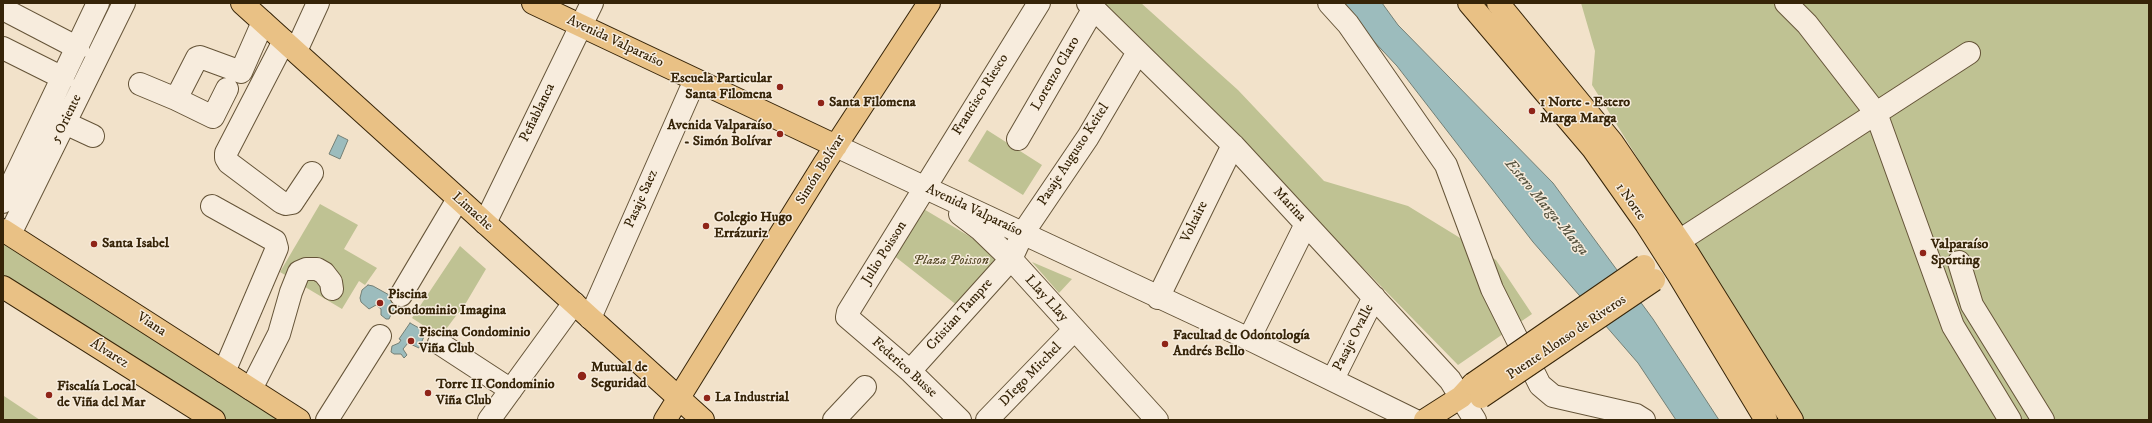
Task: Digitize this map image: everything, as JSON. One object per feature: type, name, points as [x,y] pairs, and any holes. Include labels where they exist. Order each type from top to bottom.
[{"type":"main road","name":"Limache","points":[[242,3],[703,420]]},
{"type":"main road","name":"Avenida Valparaíso","points":[[533,3],[836,146]]},
{"type":"main road","name":"Simón Bolívar","points":[[665,420],[836,146],[929,3]]},
{"type":"main road","name":"1 Norte","points":[[1469,3],[1593,149],[1646,224],[1671,247]]},
{"type":"main road","name":"1 Norte","points":[[1498,3],[1612,142],[1671,247],[1678,274],[1766,420]]},
{"type":"main road","name":"Viana","points":[[6,232],[251,389],[288,418]]},
{"type":"main road","name":"Puente Alonso de Riveros","points":[[1425,420],[1471,392],[1649,273],[1671,247]]},
{"type":"main road","points":[[1671,247],[1679,265],[1702,291],[1724,311],[1792,420]]},
{"type":"main road","points":[[1649,273],[1660,277],[1678,274]]},
{"type":"main road","name":"Álvarez","points":[[3,287],[214,420]]},
{"type":"street","name":"5 Oriente","points":[[3,202],[62,78],[78,48],[98,3]]},
{"type":"street","name":"5 Oriente","points":[[6,232],[65,123],[124,3]]},
{"type":"street","points":[[312,174],[292,203],[286,204],[281,202],[229,163],[226,158],[226,153],[290,46],[318,3]]},
{"type":"street","name":"Peñablanca","points":[[485,222],[592,3]]},
{"type":"street","name":"Francisco Riesco","points":[[925,188],[1039,3]]},
{"type":"street","points":[[1330,3],[1348,24],[1446,164],[1492,289],[1540,385],[1553,396],[1636,415],[1644,420]]},
{"type":"street","points":[[1786,3],[1807,24],[1876,113],[1953,326],[2010,420]]},
{"type":"street","name":"Marina","points":[[1091,6],[1233,145],[1450,380],[1471,392],[1475,420]]},
{"type":"street","name":"Lorenzo Claro","points":[[1018,139],[1091,6]]},
{"type":"street","points":[[3,9],[78,48]]},
{"type":"street","points":[[176,99],[197,58],[200,57],[241,72],[263,22]]},
{"type":"street","points":[[3,48],[62,78]]},
{"type":"street","name":"Pasaje Augusto Keitel","points":[[1010,259],[1022,233],[1088,137],[1138,52]]},
{"type":"street","points":[[1671,247],[1969,53]]},
{"type":"street","name":"Pasaje Saez","points":[[590,318],[695,80]]},
{"type":"street","points":[[140,84],[214,117],[227,89]]},
{"type":"street","points":[[65,123],[93,136]]},
{"type":"street","name":"Voltaire","points":[[1158,298],[1233,145]]},
{"type":"street","name":"Avenida Valparaíso","points":[[836,146],[1158,298],[1249,339],[1414,420]]},
{"type":"street","name":"Llay Llay","points":[[925,188],[981,230],[1010,259],[1157,420]]},
{"type":"street","name":"Julio Poisson","points":[[847,318],[848,312],[925,188]]},
{"type":"street","points":[[401,295],[458,199]]},
{"type":"street","points":[[212,206],[275,241],[278,248],[224,372]]},
{"type":"street","points":[[1249,339],[1306,224]]},
{"type":"street","name":"Cristian Tampre","points":[[910,371],[1010,259]]},
{"type":"street","points":[[1959,262],[1972,305],[2043,420]]},
{"type":"street","points":[[251,389],[279,334],[291,292],[299,272],[306,269],[317,269],[324,273],[331,282],[332,289]]},
{"type":"street","name":"Pasaje Ovalle","points":[[1333,379],[1374,298]]},
{"type":"street","points":[[489,420],[574,303]]},
{"type":"street","name":"Federico Busse","points":[[847,318],[910,371],[960,420]]},
{"type":"street","name":"DIego Mitchel","points":[[988,420],[1074,330]]},
{"type":"street","points":[[327,420],[380,336]]},
{"type":"street","points":[[439,343],[511,390]]},
{"type":"street","points":[[834,420],[865,387]]},
{"type":"green space","points":[[1104,3],[1141,3],[1238,90],[1324,181],[1408,206],[1496,260],[1532,314],[1458,365]]},
{"type":"green space","name":"Valparaíso Sporting","points":[[1581,3],[2149,3],[2149,420],[1801,420],[1592,85],[1595,51]]},
{"type":"green space","points":[[987,130],[1042,165],[1023,195],[968,161]]},
{"type":"green space","points":[[320,204],[358,225],[344,249],[377,268],[365,285],[359,281],[342,309],[280,272]]},
{"type":"green space","name":"Plaza Poisson","points":[[922,208],[974,239],[998,263],[958,306],[893,255]]},
{"type":"green space","points":[[3,241],[281,420],[224,420],[3,279]]},
{"type":"green space","points":[[460,246],[486,269],[460,313],[458,313],[444,332],[438,335],[412,318]]},
{"type":"green space","points":[[1032,262],[1072,279],[1059,293]]},
{"type":"green space","points":[[4,396],[40,420],[3,420]]},
{"type":"water","name":"Estero Marga-Marga","points":[[1338,3],[1382,3],[1398,25],[1553,183],[1653,319],[1719,420],[1676,420],[1638,363],[1533,242],[1397,66]]},
{"type":"water","points":[[338,135],[348,140],[340,159],[329,154]]},
{"type":"water","name":"Piscina Condominio Imagina","points":[[368,285],[373,286],[391,296],[400,305],[396,311],[393,310],[389,319],[386,319],[381,315],[381,309],[376,305],[369,309],[361,302],[360,298],[362,290]]},
{"type":"water","name":"Piscina Condominio Viña Club","points":[[410,323],[426,332],[419,348],[408,343],[403,349],[407,355],[404,358],[401,354],[394,354],[391,352],[392,346],[399,343],[401,340],[399,339]]},
{"type":"place","name":"Escuela Particular Santa Filomena","points":[[780,87]]},
{"type":"place","name":"Santa Filomena","points":[[821,103]]},
{"type":"place","name":"1 Norte - Estero Marga Marga","points":[[1532,111]]},
{"type":"place","name":"Avenida Valparaíso - Simón Bolívar","points":[[780,134]]},
{"type":"place","name":"Colegio Hugo Errázuriz","points":[[706,226]]},
{"type":"place","name":"Santa Isabel","points":[[94,244]]},
{"type":"place","name":"Valparaíso Sporting","points":[[1923,253]]},
{"type":"place","name":"Piscina Condominio Imagina","points":[[380,303]]},
{"type":"place","name":"Piscina Condominio Viña Club","points":[[411,341]]},
{"type":"place","name":"Facultad de Odontología Andrés Bello","points":[[1165,344]]},
{"type":"place","name":"Mutual de Seguridad","points":[[582,376]]},
{"type":"place","name":"Torre II Condominio Viña Club","points":[[428,393]]},
{"type":"place","name":"Fiscalía Local de Viña del Mar","points":[[49,395]]},
{"type":"place","name":"La Industrial","points":[[707,398]]}]
